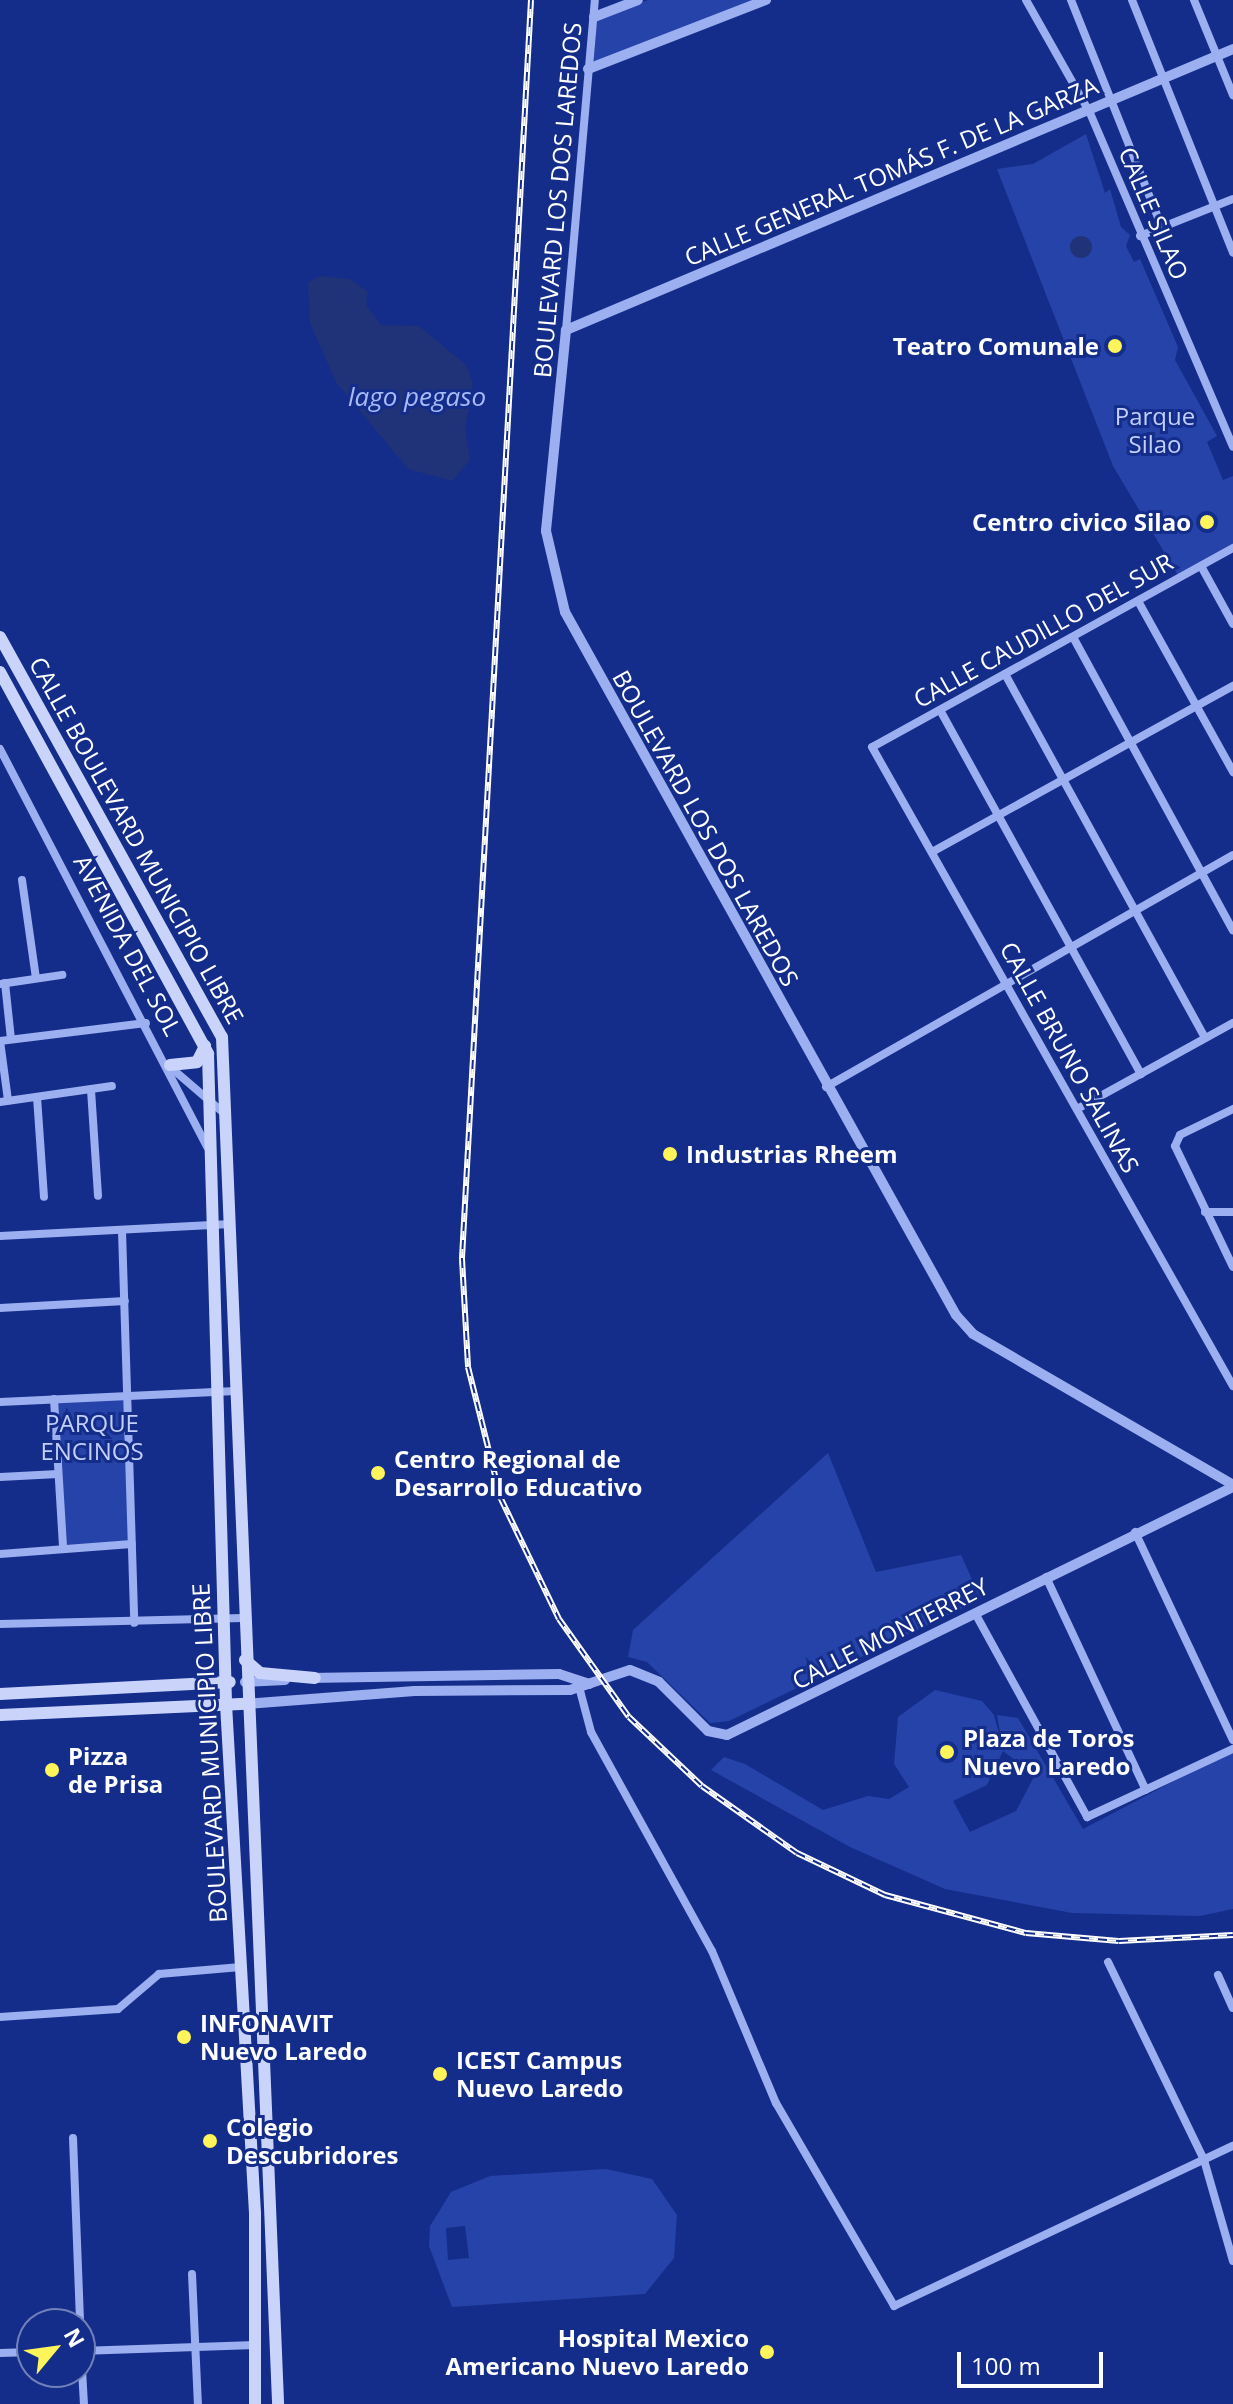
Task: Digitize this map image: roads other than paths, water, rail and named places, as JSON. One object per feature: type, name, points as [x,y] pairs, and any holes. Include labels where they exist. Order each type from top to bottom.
[{"type":"main road","name":"CALLE BOULEVARD MUNICIPIO LIBRE","points":[[0,637],[215,1020],[227,1116]]},
{"type":"main road","name":"CALLE BOULEVARD MUNICIPIO LIBRE","points":[[0,672],[206,1043],[210,1100]]},
{"type":"main road","points":[[170,1065],[197,1062],[206,1043]]},
{"type":"main road","name":"BOULEVARD MUNICIPIO LIBRE","points":[[210,1100],[225,1683],[256,2260],[255,2404]]},
{"type":"main road","name":"BOULEVARD MUNICIPIO LIBRE","points":[[227,1116],[245,1682],[276,2261],[278,2404]]},
{"type":"main road","points":[[222,1558],[241,1558]]},
{"type":"main road","points":[[245,1660],[260,1673],[315,1678]]},
{"type":"main road","points":[[0,1694],[245,1682]]},
{"type":"main road","points":[[0,1715],[246,1704]]},
{"type":"main road","points":[[237,1897],[257,1896]]},
{"type":"main road","points":[[244,2023],[264,2021]]},
{"type":"main road","points":[[256,2260],[276,2261]]},
{"type":"street","name":"BOULEVARD LOS DOS LAREDOS","points":[[595,0],[546,531],[556,592],[825,1087],[964,1326],[1232,1482]]},
{"type":"street","points":[[594,17],[638,0]]},
{"type":"street","points":[[588,69],[766,0]]},
{"type":"street","name":"CALLE SILAO","points":[[1026,0],[1090,113],[1140,236],[1233,447]]},
{"type":"street","points":[[1071,0],[1162,227]]},
{"type":"street","points":[[1132,0],[1233,253]]},
{"type":"street","points":[[1194,0],[1233,95]]},
{"type":"street","name":"CALLE GENERAL TOMÁS F. DE LA GARZA","points":[[566,330],[1090,113],[1110,99],[1233,49]]},
{"type":"street","points":[[1140,236],[1233,199]]},
{"type":"street","name":"CALLE CAUDILLO DEL SUR","points":[[872,747],[1233,548]]},
{"type":"street","points":[[1201,566],[1233,624]]},
{"type":"street","points":[[1138,601],[1233,772]]},
{"type":"street","points":[[1073,637],[1233,930]]},
{"type":"street","points":[[1005,674],[1205,1038]]},
{"type":"street","points":[[932,852],[1233,686]]},
{"type":"street","points":[[940,710],[1141,1074]]},
{"type":"street","name":"CALLE BRUNO SALINAS","points":[[872,747],[1233,1386]]},
{"type":"street","name":"AVENIDA DEL SOL","points":[[0,749],[170,1065],[211,1163]]},
{"type":"street","points":[[825,1087],[1233,855]]},
{"type":"street","points":[[22,880],[36,978]]},
{"type":"street","points":[[11,1039],[2,983],[62,975]]},
{"type":"street","points":[[112,1086],[4,1101],[0,1041],[146,1023]]},
{"type":"street","points":[[1077,1109],[1233,1023]]},
{"type":"street","points":[[170,1065],[227,1116]]},
{"type":"street","points":[[91,1090],[98,1196]]},
{"type":"street","points":[[37,1097],[44,1197]]},
{"type":"street","points":[[1233,1109],[1180,1135],[1175,1146],[1233,1267]]},
{"type":"street","points":[[1205,1212],[1233,1212]]},
{"type":"street","points":[[0,1236],[231,1224]]},
{"type":"street","points":[[122,1231],[134,1623]]},
{"type":"street","points":[[0,1308],[125,1301]]},
{"type":"street","points":[[0,1402],[236,1391]]},
{"type":"street","points":[[54,1399],[63,1548]]},
{"type":"street","points":[[0,1477],[58,1474]]},
{"type":"street","name":"CALLE MONTERREY","points":[[582,1683],[638,1671],[708,1731],[727,1735],[1232,1482]]},
{"type":"street","points":[[1134,1532],[1233,1740]]},
{"type":"street","points":[[0,1554],[132,1544]]},
{"type":"street","points":[[1046,1577],[1146,1790]]},
{"type":"street","points":[[975,1613],[1087,1817],[1233,1749]]},
{"type":"street","points":[[0,1624],[243,1618]]},
{"type":"street","points":[[245,1682],[315,1678],[582,1683]]},
{"type":"street","points":[[246,1704],[582,1683]]},
{"type":"street","points":[[582,1683],[591,1732],[712,1951],[776,2103],[894,2306],[1233,2146]]},
{"type":"street","points":[[1108,1962],[1204,2160],[1233,2261]]},
{"type":"street","points":[[0,2017],[118,2009],[159,1974],[241,1967]]},
{"type":"street","points":[[1218,1975],[1233,2008]]},
{"type":"street","points":[[73,2138],[79,2308]]},
{"type":"street","points":[[192,2274],[198,2404]]},
{"type":"street","points":[[96,2350],[255,2345]]},
{"type":"water","points":[[1077,236],[1085,236],[1092,247],[1085,258],[1077,258],[1070,251],[1070,243]]},
{"type":"water","name":"lago pegaso","points":[[321,276],[350,279],[367,291],[366,305],[381,325],[419,326],[466,365],[473,383],[465,429],[470,460],[452,481],[408,469],[336,382],[310,323],[308,282]]},
{"type":"railway","points":[[531,0],[462,1259],[468,1367],[501,1499],[559,1619],[629,1717],[702,1786],[797,1853],[885,1895],[1026,1933],[1119,1941],[1233,1935]]},
{"type":"place","name":"Teatro Comunale","points":[[1115,346]]},
{"type":"place","name":"Centro civico Silao","points":[[1207,522]]},
{"type":"place","name":"Industrias Rheem","points":[[670,1154]]},
{"type":"place","name":"Centro Regional de Desarrollo Educativo","points":[[378,1473]]},
{"type":"place","name":"Plaza de Toros Nuevo Laredo","points":[[947,1752]]},
{"type":"place","name":"Pizza de Prisa","points":[[52,1770]]},
{"type":"place","name":"INFONAVIT Nuevo Laredo","points":[[184,2037]]},
{"type":"place","name":"ICEST Campus Nuevo Laredo","points":[[440,2074]]},
{"type":"place","name":"Colegio Descubridores","points":[[210,2141]]},
{"type":"place","name":"Hospital Mexico Americano Nuevo Laredo","points":[[767,2352]]},
{"type":"park label","name":"Parque Silao","points":[[1155,430]]},
{"type":"park label","name":"PARQUE ENCINOS","points":[[92,1437]]}]
